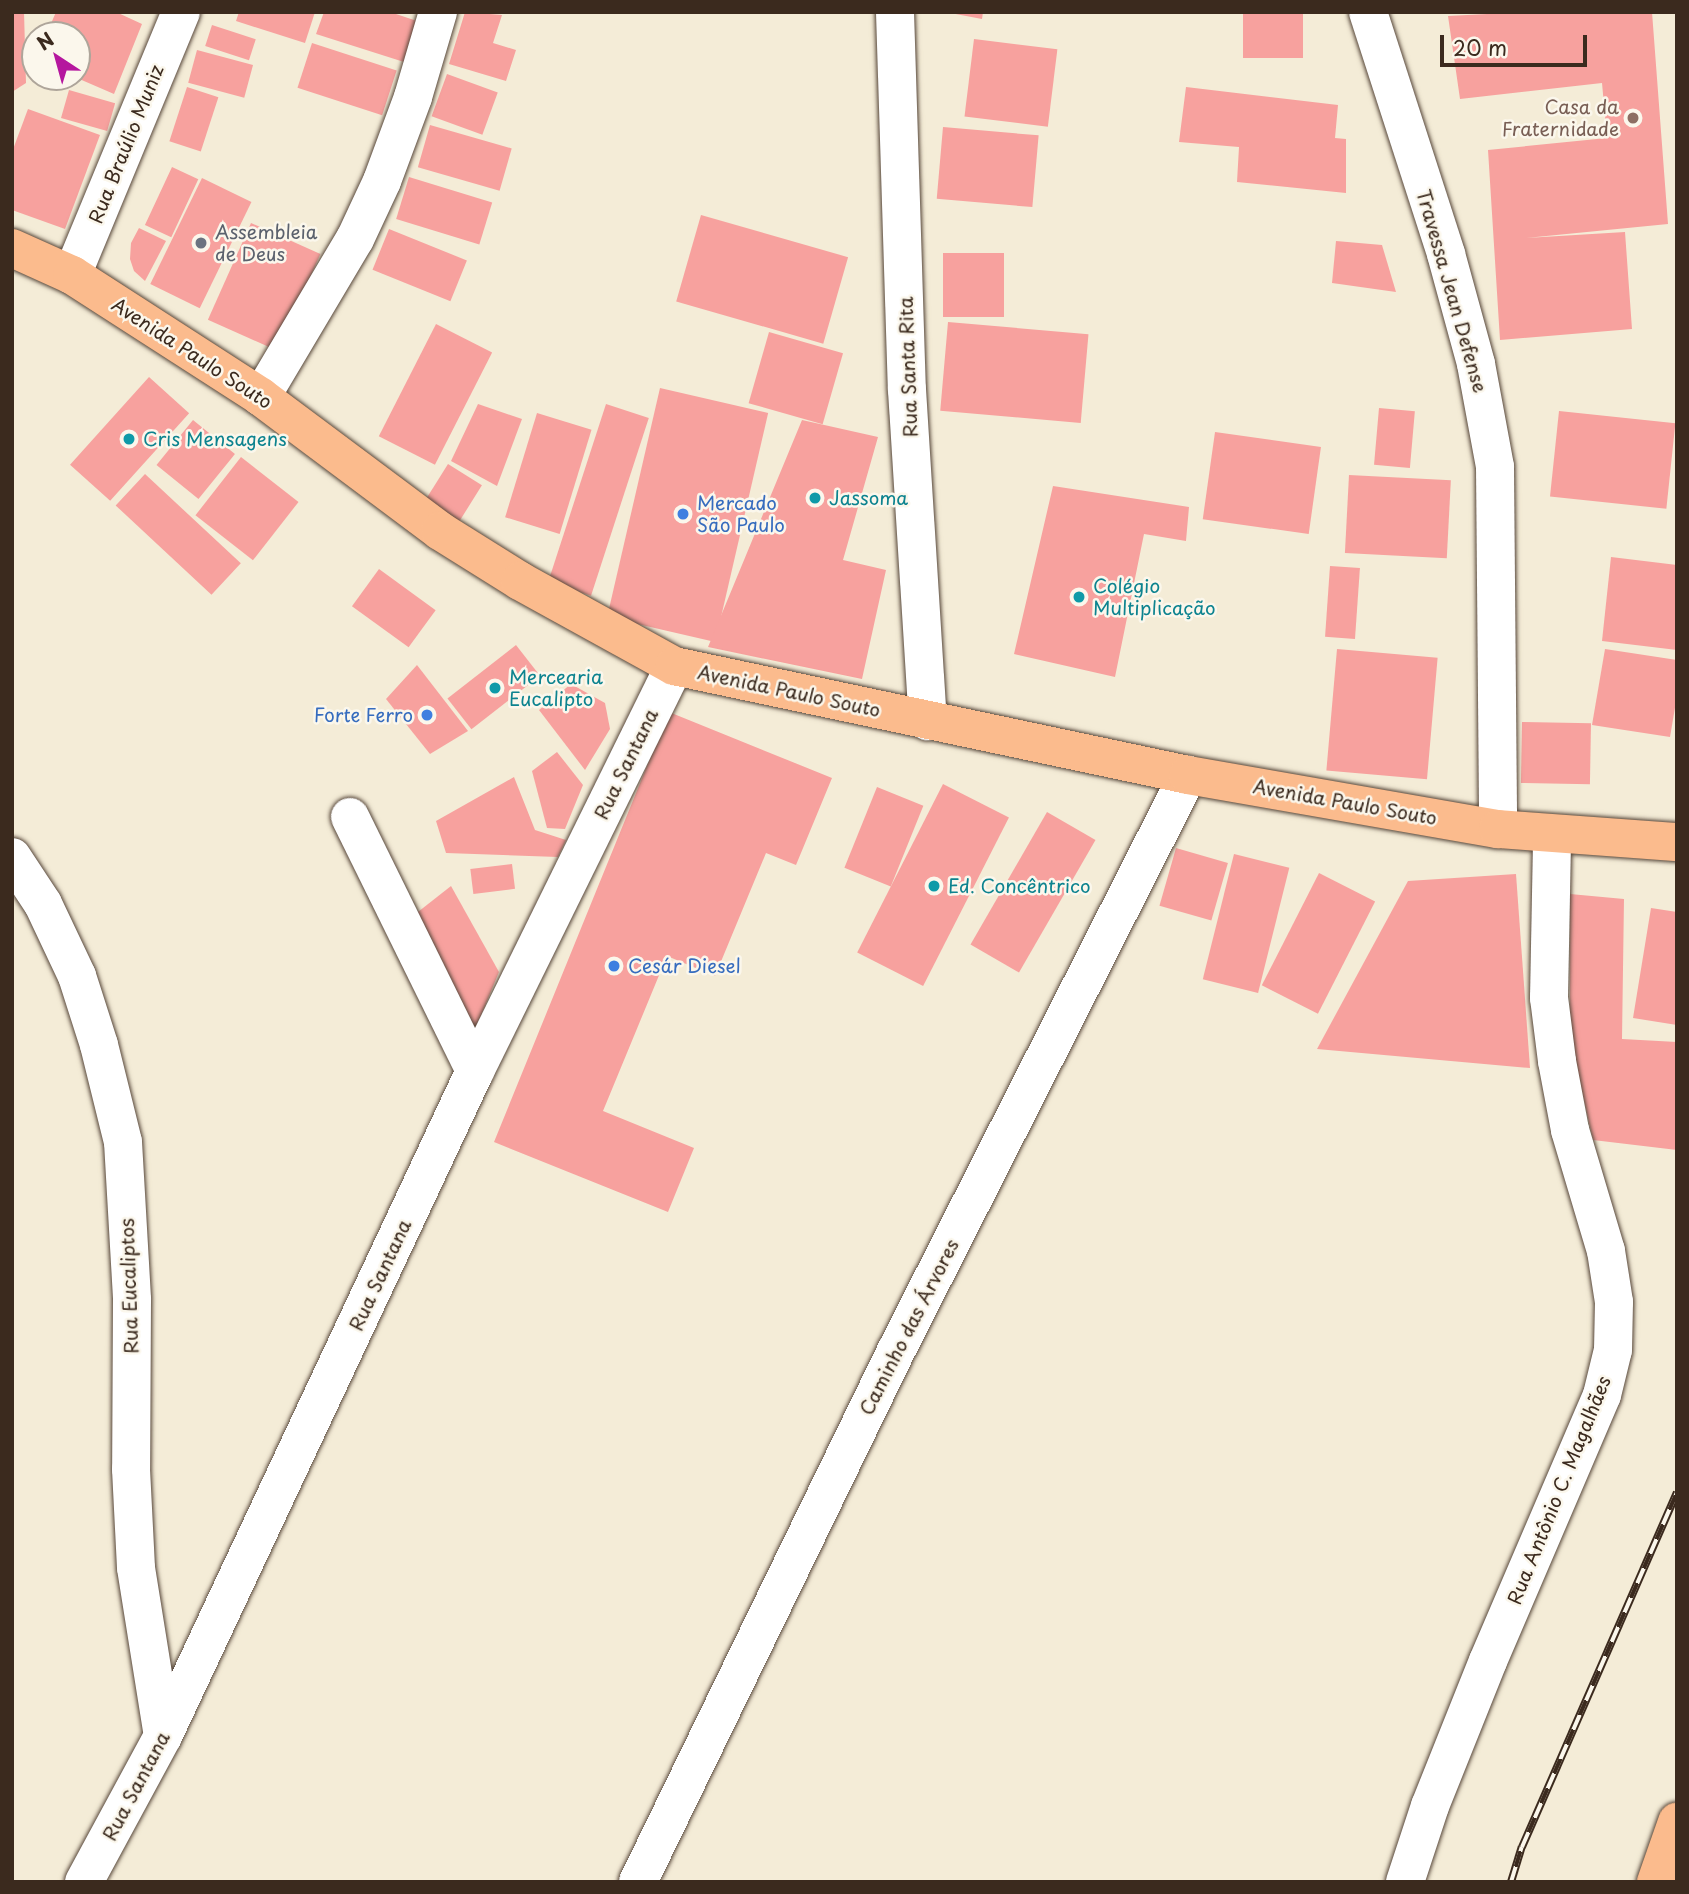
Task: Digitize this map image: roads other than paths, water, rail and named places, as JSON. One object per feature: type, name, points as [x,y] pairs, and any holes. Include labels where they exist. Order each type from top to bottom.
[{"type":"main road","name":"Avenida Paulo Souto","points":[[12,247],[72,275],[261,397],[440,531],[520,581],[674,666],[1188,775],[1498,829],[1677,842]]},
{"type":"main road","points":[[1656,1882],[1677,1822]]},
{"type":"street","name":"Rua Braúlio Muniz","points":[[72,275],[181,12]]},
{"type":"street","points":[[261,397],[355,239],[382,181],[413,97],[438,12]]},
{"type":"street","name":"Rua Santa Rita","points":[[895,12],[907,390],[928,721]]},
{"type":"street","name":"Travessa Jean Defense","points":[[1368,12],[1446,254],[1476,364],[1495,467],[1498,829]]},
{"type":"street","name":"Rua Santana","points":[[84,1882],[163,1736],[475,1071],[674,666]]},
{"type":"street","name":"Caminho das Árvores","points":[[638,1882],[896,1351],[1188,775]]},
{"type":"street","points":[[350,817],[475,1071]]},
{"type":"street","name":"Rua Antônio C. Magalhães","points":[[1405,1882],[1430,1806],[1488,1661],[1602,1395],[1613,1350],[1614,1302],[1606,1251],[1570,1130],[1556,1061],[1549,998],[1552,835]]},
{"type":"street","name":"Rua Eucaliptos","points":[[12,857],[43,904],[77,976],[99,1045],[123,1142],[132,1300],[131,1469],[136,1568],[163,1736]]},
{"type":"railway","points":[[1511,1882],[1522,1847],[1677,1492]]},
{"type":"place","name":"Casa da Fraternidade","points":[[1633,118]]},
{"type":"place","name":"Assembleia de Deus","points":[[201,243]]},
{"type":"place","name":"Cris Mensagens","points":[[129,439]]},
{"type":"place","name":"Jassoma","points":[[815,498]]},
{"type":"place","name":"Mercado São Paulo","points":[[683,514]]},
{"type":"place","name":"Colégio Multiplicação","points":[[1079,597]]},
{"type":"place","name":"Mercearia Eucalipto","points":[[495,688]]},
{"type":"place","name":"Forte Ferro","points":[[427,715]]},
{"type":"place","name":"Ed. Concêntrico","points":[[934,886]]},
{"type":"place","name":"Cesár Diesel","points":[[614,966]]}]
